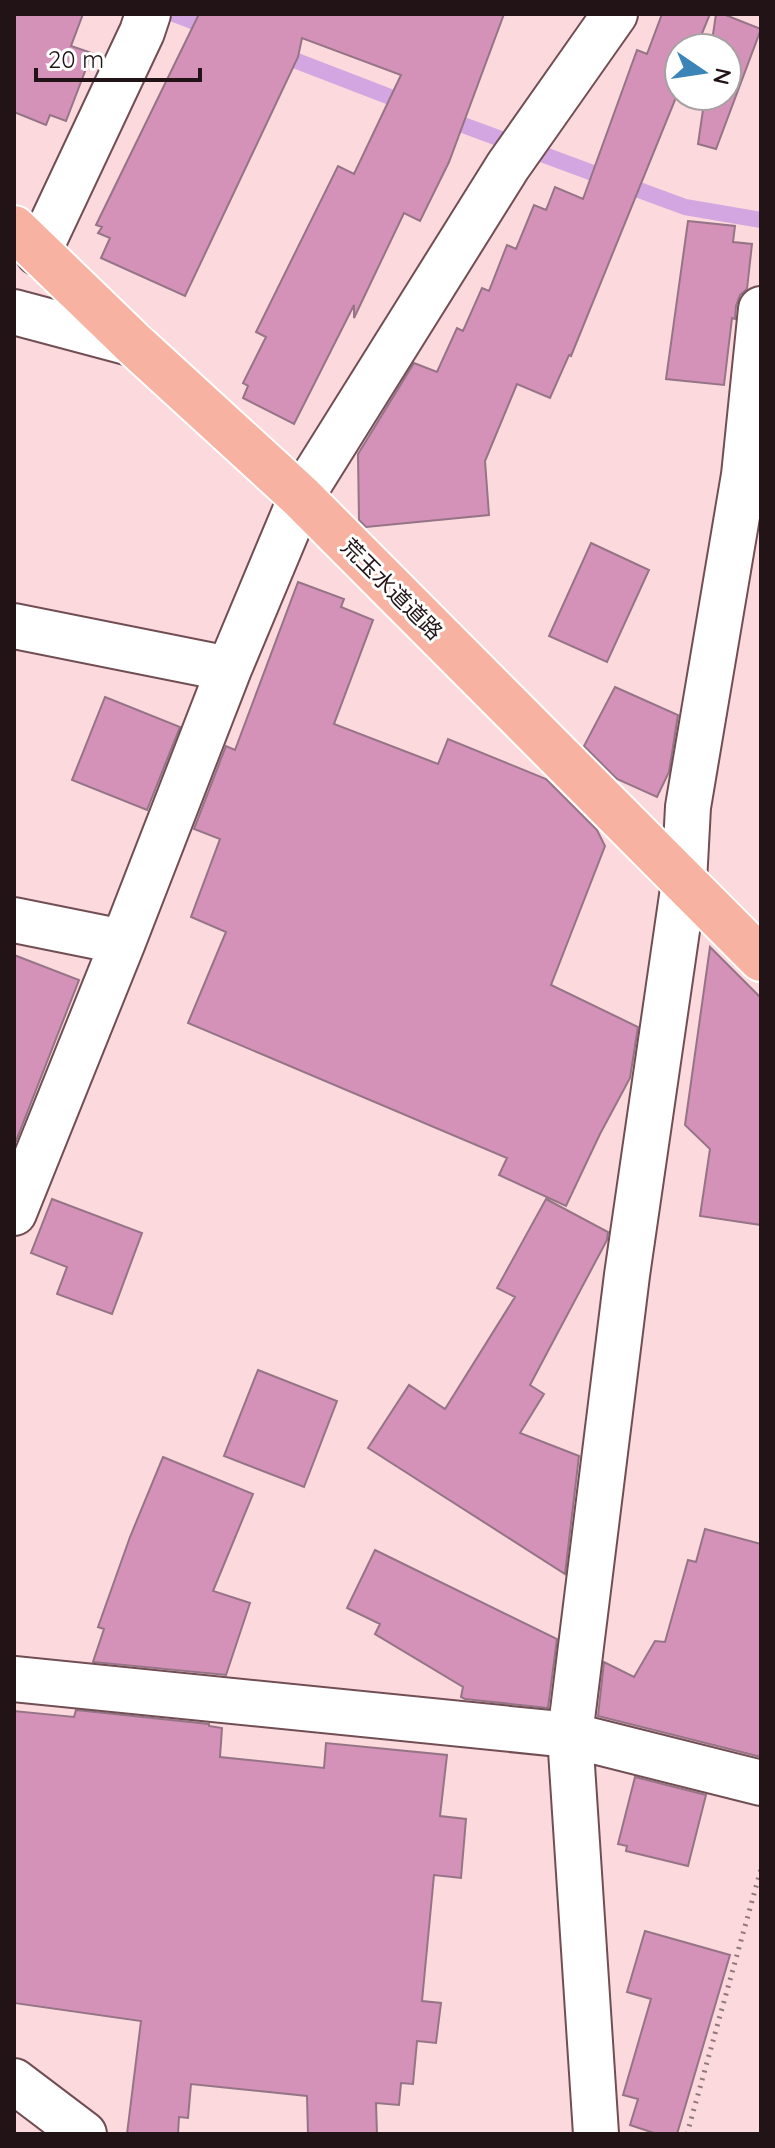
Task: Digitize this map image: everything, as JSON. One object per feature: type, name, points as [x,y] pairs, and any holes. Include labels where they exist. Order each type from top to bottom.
[{"type":"main road","name":"荒玉水道道路","points":[[26,240],[301,497],[761,959]]},
{"type":"street","points":[[14,1213],[229,669],[301,497],[605,17]]},
{"type":"street","points":[[26,240],[145,23]]},
{"type":"street","points":[[596,2134],[570,1735],[627,1275],[684,882],[688,807],[744,475],[761,309]]},
{"type":"street","points":[[14,312],[134,344]]},
{"type":"street","points":[[14,626],[229,669]]},
{"type":"street","points":[[14,920],[123,942]]},
{"type":"street","points":[[14,1679],[570,1735],[761,1783]]},
{"type":"street","points":[[14,2081],[84,2134]]},
{"type":"path","points":[[687,2134],[761,1869]]},
{"type":"building","points":[[14,14],[83,14],[71,46],[92,53],[66,121],[50,115],[46,125],[14,112]]},
{"type":"building","points":[[199,14],[504,14],[449,162],[420,221],[404,213],[354,318],[354,305],[294,424],[243,398],[248,386],[243,383],[266,337],[256,332],[338,166],[354,174],[401,75],[302,38],[298,57],[185,296],[101,258],[110,238],[98,233],[102,227],[96,225]]},
{"type":"building","points":[[662,14],[710,14],[703,32],[663,32],[663,112],[670,112],[571,356],[550,398],[517,384],[485,461],[489,515],[366,527],[359,520],[358,454],[414,363],[437,372],[457,328],[463,331],[482,288],[489,291],[507,245],[516,249],[534,205],[546,210],[555,187],[583,199],[637,50],[647,54]]},
{"type":"building","points":[[716,14],[761,29],[743,77],[743,32],[713,32]]},
{"type":"building","points":[[703,112],[730,112],[716,149],[698,144]]},
{"type":"building","points":[[688,221],[735,226],[733,242],[752,244],[747,289],[740,295],[735,319],[732,318],[724,385],[666,379]]},
{"type":"building","points":[[591,543],[649,570],[607,662],[549,636]]},
{"type":"building","points":[[298,582],[344,599],[341,607],[373,620],[334,724],[438,764],[448,739],[546,779],[597,830],[605,846],[551,985],[638,1027],[630,1078],[566,1206],[499,1175],[507,1158],[188,1023],[226,932],[191,917],[220,839],[194,829],[226,746],[235,750]]},
{"type":"building","points":[[615,687],[678,715],[669,772],[657,797],[617,779],[584,746]]},
{"type":"building","points":[[105,697],[180,727],[147,810],[72,780]]},
{"type":"building","points":[[710,947],[761,998],[761,1225],[700,1216],[710,1149],[685,1125]]},
{"type":"building","points":[[14,955],[79,980],[16,1141],[14,1141]]},
{"type":"building","points":[[52,1199],[142,1233],[112,1314],[57,1294],[67,1267],[31,1253]]},
{"type":"building","points":[[546,1199],[608,1232],[607,1240],[530,1385],[544,1394],[520,1433],[579,1456],[565,1574],[368,1448],[409,1385],[445,1409],[515,1297],[497,1288]]},
{"type":"building","points":[[258,1370],[337,1401],[304,1487],[224,1456]]},
{"type":"building","points":[[163,1457],[253,1494],[213,1591],[250,1603],[226,1675],[93,1662],[104,1629],[98,1627]]},
{"type":"building","points":[[705,1529],[761,1544],[761,1757],[598,1716],[604,1662],[634,1677],[655,1641],[665,1642],[688,1560],[696,1562]]},
{"type":"building","points":[[375,1550],[557,1639],[548,1708],[465,1699],[461,1697],[463,1687],[375,1634],[380,1624],[347,1608]]},
{"type":"building","points":[[76,1710],[222,1728],[220,1757],[324,1768],[326,1743],[447,1755],[440,1816],[466,1819],[461,1878],[434,1875],[422,2001],[441,2003],[436,2043],[417,2041],[413,2084],[401,2083],[399,2105],[376,2103],[377,2134],[308,2134],[307,2096],[191,2084],[188,2118],[179,2117],[178,2134],[127,2134],[141,2021],[14,2003],[14,1711],[74,1717]]},
{"type":"building","points":[[635,1777],[706,1795],[688,1866],[626,1851],[627,1846],[618,1844]]},
{"type":"building","points":[[645,1931],[730,1955],[677,2134],[657,2134],[630,2125],[638,2099],[623,2095],[651,1999],[627,1992]]},
{"type":"waterway","points":[[174,14],[213,29]]},
{"type":"waterway","points":[[276,53],[411,105]]},
{"type":"waterway","points":[[444,118],[685,207],[761,220]]}]
